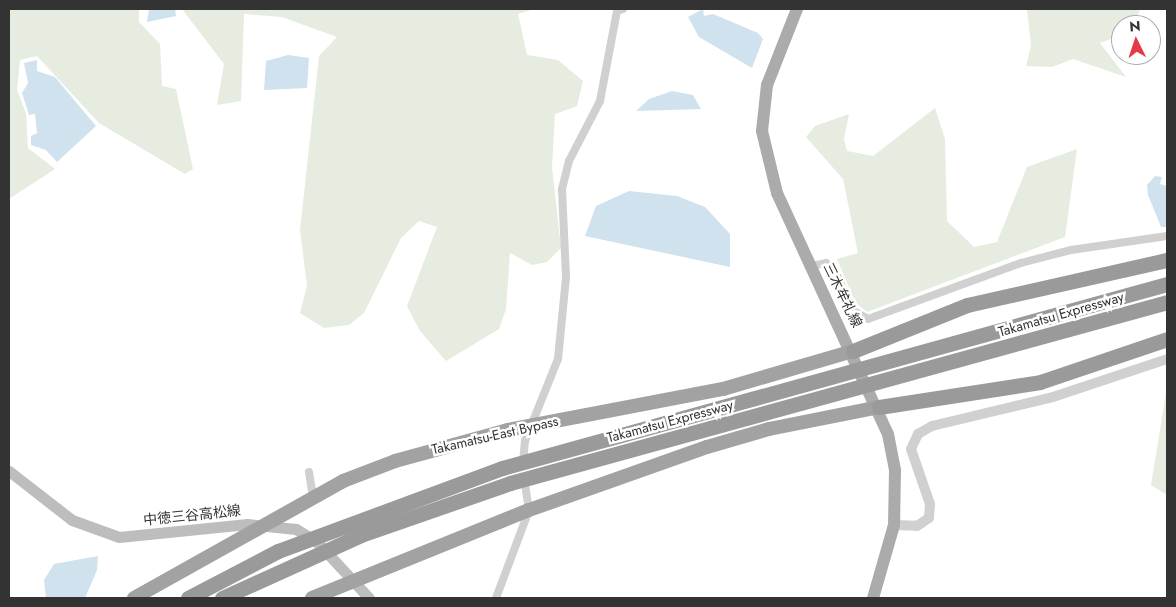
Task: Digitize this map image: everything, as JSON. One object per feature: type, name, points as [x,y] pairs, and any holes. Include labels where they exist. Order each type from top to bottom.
[{"type":"highway","points":[[853,351],[967,305],[1167,260]]},
{"type":"highway","name":"Takamatsu Expressway","points":[[188,598],[278,550],[334,527],[502,468],[1167,284]]},
{"type":"highway","name":"Takamatsu Expressway","points":[[222,598],[297,562],[361,535],[510,483],[1167,302]]},
{"type":"highway","points":[[312,598],[529,510],[716,444],[879,407],[1040,382],[1167,339]]},
{"type":"highway","name":"Takamatsu-East Bypass","points":[[134,598],[344,481],[444,444],[723,389],[853,351]]},
{"type":"main road","name":"三木牟礼線","points":[[797,9],[767,85],[762,131],[777,193],[879,407],[895,470],[894,525],[873,598]]},
{"type":"main road","name":"中徳三谷高松線","points":[[9,471],[72,520],[119,537],[267,523],[296,529],[317,542],[369,598]]},
{"type":"street","points":[[496,598],[529,510],[523,463],[532,426],[556,375],[563,322],[562,189],[569,161],[600,101],[617,11],[623,9]]},
{"type":"street","points":[[811,266],[826,263],[834,268],[852,310],[868,319],[1021,263],[1081,248],[1167,236]]},
{"type":"street","points":[[894,525],[917,526],[929,518],[930,504],[911,449],[918,434],[932,426],[1053,397],[1167,359]]},
{"type":"street","points":[[310,472],[313,497]]},
{"type":"shaded area","points":[[9,9],[139,9],[139,22],[160,44],[162,86],[176,89],[193,169],[185,174],[99,123],[37,56],[20,60],[17,90],[26,113],[28,148],[55,169],[9,199]]},
{"type":"shaded area","points":[[182,9],[534,9],[518,14],[527,55],[558,60],[583,81],[577,106],[555,114],[552,167],[561,248],[547,262],[532,265],[510,253],[506,309],[499,329],[446,361],[420,331],[407,306],[437,227],[419,221],[401,238],[364,313],[349,325],[324,328],[300,313],[307,286],[300,230],[319,56],[337,37],[282,17],[244,14],[241,101],[217,105],[224,64]]},
{"type":"shaded area","points":[[1027,9],[1140,9],[1138,15],[1111,15],[1111,39],[1100,43],[1111,57],[1111,65],[1117,65],[1126,77],[1073,59],[1052,67],[1026,66],[1031,46]]},
{"type":"shaded area","points":[[935,108],[945,139],[947,221],[974,247],[997,242],[1027,167],[1077,149],[1065,237],[867,312],[855,302],[837,259],[858,253],[843,179],[806,137],[815,126],[849,114],[844,139],[847,151],[873,156]]},
{"type":"shaded area","points":[[1167,387],[1167,495],[1151,485]]},
{"type":"water","points":[[149,9],[175,9],[176,16],[147,22]]},
{"type":"water","points":[[703,9],[704,16],[713,14],[758,33],[763,39],[752,68],[699,37],[688,17]]},
{"type":"water","points":[[288,55],[309,58],[307,88],[264,90],[266,61]]},
{"type":"water","points":[[37,60],[37,71],[55,77],[96,126],[57,162],[46,150],[31,145],[31,136],[37,133],[35,114],[29,115],[22,93],[28,83],[24,63]]},
{"type":"water","points":[[672,91],[693,95],[701,109],[636,111],[649,99]]},
{"type":"water","points":[[1155,176],[1162,177],[1160,184],[1167,186],[1167,227],[1161,227],[1148,195],[1147,185]]},
{"type":"water","points":[[629,191],[677,196],[705,207],[730,234],[730,267],[585,236],[596,206]]},
{"type":"water","points":[[98,556],[97,570],[85,598],[46,598],[44,580],[54,564]]}]
